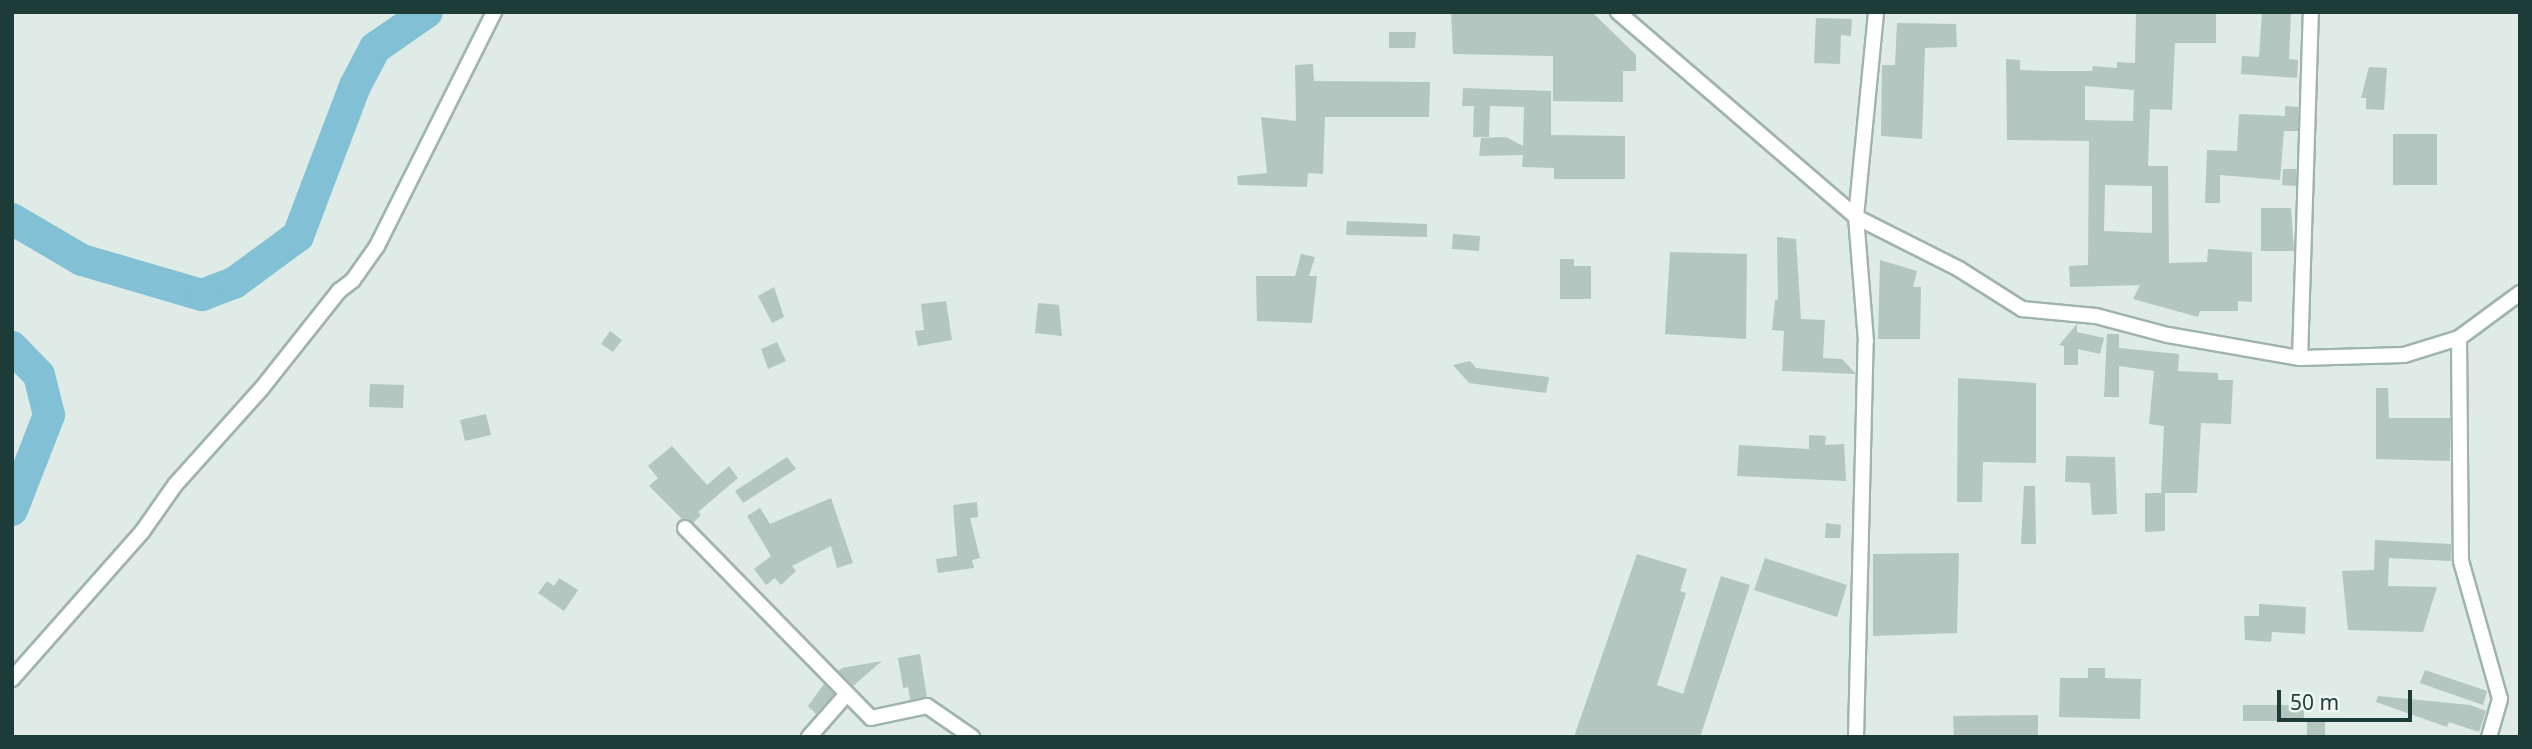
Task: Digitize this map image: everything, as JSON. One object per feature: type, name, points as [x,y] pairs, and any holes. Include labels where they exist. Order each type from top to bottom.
[{"type":"street","points":[[12,679],[142,532],[175,485],[262,388],[339,291],[354,280],[377,246],[494,12]]},
{"type":"street","points":[[1618,12],[1856,217],[1959,269],[2022,309],[2096,316],[2168,335],[2300,358],[2404,355],[2459,338],[2520,293]]},
{"type":"street","points":[[1856,737],[1866,341],[1856,217],[1876,12]]},
{"type":"street","points":[[2300,358],[2311,12]]},
{"type":"street","points":[[2459,338],[2463,366],[2461,561],[2500,699],[2489,737]]},
{"type":"street","points":[[685,528],[871,718],[927,706],[972,737]]},
{"type":"street","points":[[809,737],[846,695]]},
{"type":"building","points":[[1451,12],[1592,12],[1636,55],[1636,71],[1623,71],[1623,102],[1553,101],[1553,56],[1453,54]]},
{"type":"building","points":[[2136,12],[2216,12],[2216,43],[2175,43],[2172,110],[2150,109],[2148,166],[2168,166],[2169,263],[2207,262],[2208,249],[2252,252],[2252,302],[2238,301],[2238,311],[2200,311],[2198,317],[2133,299],[2140,285],[2070,287],[2069,266],[2088,265],[2089,141],[2007,140],[2006,59],[2020,60],[2020,70],[2047,71],[2092,71],[2093,66],[2117,68],[2117,62],[2135,63]],"holes":[[[2085,86],[2134,90],[2133,121],[2085,120]],[[2105,185],[2152,186],[2152,233],[2104,231]]]},
{"type":"building","points":[[2262,12],[2291,12],[2289,59],[2298,60],[2297,78],[2241,74],[2242,56],[2259,57]]},
{"type":"building","points":[[1816,18],[1852,19],[1851,36],[1841,35],[1840,64],[1814,63]]},
{"type":"building","points":[[1897,23],[1956,24],[1957,47],[1925,48],[1922,139],[1881,136],[1882,65],[1895,65]]},
{"type":"building","points":[[1389,32],[1416,32],[1415,48],[1389,48]]},
{"type":"building","points":[[1313,64],[1314,81],[1430,82],[1429,117],[1325,117],[1323,174],[1308,173],[1307,187],[1238,185],[1237,176],[1267,173],[1261,117],[1296,121],[1295,65]]},
{"type":"building","points":[[2369,67],[2387,68],[2384,110],[2366,109],[2366,98],[2361,98]]},
{"type":"building","points":[[1463,88],[1551,91],[1551,135],[1625,136],[1625,179],[1554,179],[1554,168],[1522,167],[1523,155],[1479,156],[1481,138],[1506,137],[1523,146],[1524,107],[1490,106],[1489,137],[1473,137],[1474,106],[1462,106]]},
{"type":"building","points":[[2285,106],[2298,107],[2298,131],[2284,131],[2280,180],[2220,175],[2220,203],[2205,203],[2207,150],[2237,151],[2239,114],[2285,116]]},
{"type":"building","points":[[2393,134],[2437,134],[2437,185],[2393,185]]},
{"type":"building","points":[[2283,169],[2296,169],[2296,186],[2282,185]]},
{"type":"building","points":[[2261,208],[2291,208],[2294,251],[2261,251]]},
{"type":"building","points":[[1347,221],[1427,224],[1427,237],[1346,235]]},
{"type":"building","points":[[1453,234],[1480,236],[1479,251],[1452,249]]},
{"type":"building","points":[[1777,237],[1796,239],[1801,319],[1825,320],[1823,358],[1842,359],[1856,374],[1782,371],[1784,331],[1772,330],[1775,300],[1778,300]]},
{"type":"building","points":[[1670,252],[1747,254],[1746,339],[1665,334]]},
{"type":"building","points":[[1301,254],[1315,257],[1309,276],[1317,276],[1312,323],[1257,321],[1256,276],[1295,276]]},
{"type":"building","points":[[1560,259],[1574,259],[1574,266],[1591,266],[1591,299],[1560,299]]},
{"type":"building","points":[[1880,260],[1917,271],[1913,287],[1921,287],[1920,339],[1878,339]]},
{"type":"building","points":[[774,287],[784,317],[772,323],[758,296]]},
{"type":"building","points":[[946,301],[952,340],[918,346],[915,331],[924,330],[921,304]]},
{"type":"building","points":[[1038,303],[1059,305],[1062,336],[1035,333]]},
{"type":"building","points":[[2077,324],[2077,332],[2104,338],[2100,354],[2078,349],[2078,365],[2064,365],[2064,346],[2059,345]]},
{"type":"building","points":[[610,331],[622,340],[613,352],[601,344]]},
{"type":"building","points":[[2107,334],[2119,334],[2119,348],[2179,354],[2178,371],[2218,373],[2218,380],[2233,380],[2231,424],[2201,423],[2197,493],[2161,493],[2164,426],[2149,424],[2154,371],[2119,366],[2119,397],[2104,397]]},
{"type":"building","points":[[777,342],[786,361],[768,369],[761,349]]},
{"type":"building","points":[[1470,361],[1476,368],[1549,377],[1546,393],[1469,383],[1453,365]]},
{"type":"building","points":[[1958,378],[2036,383],[2036,463],[1983,462],[1982,502],[1957,502]]},
{"type":"building","points":[[370,384],[404,385],[403,408],[369,407]]},
{"type":"building","points":[[2376,388],[2388,388],[2389,418],[2450,418],[2450,461],[2376,459]]},
{"type":"building","points":[[486,414],[491,435],[465,441],[460,420]]},
{"type":"building","points":[[1809,435],[1826,436],[1825,445],[1844,444],[1846,481],[1737,476],[1739,445],[1809,449]]},
{"type":"building","points":[[672,446],[707,485],[729,466],[738,478],[698,512],[701,515],[693,523],[682,519],[649,486],[658,478],[648,466]]},
{"type":"building","points":[[2066,456],[2115,457],[2117,514],[2092,515],[2090,483],[2065,482]]},
{"type":"building","points":[[787,457],[796,469],[743,503],[735,491]]},
{"type":"building","points":[[2024,486],[2035,486],[2036,544],[2021,544]]},
{"type":"building","points":[[2145,493],[2165,493],[2165,531],[2145,532]]},
{"type":"building","points":[[831,498],[853,563],[837,568],[831,546],[792,566],[796,571],[781,585],[775,578],[766,585],[754,569],[771,556],[747,516],[760,508],[770,524]]},
{"type":"building","points":[[977,502],[978,517],[970,518],[980,558],[972,560],[974,568],[938,573],[936,559],[957,556],[953,505]]},
{"type":"building","points":[[1826,523],[1841,525],[1840,538],[1825,538]]},
{"type":"building","points":[[2375,540],[2451,544],[2451,561],[2389,558],[2388,586],[2437,587],[2423,632],[2348,630],[2342,571],[2374,570]]},
{"type":"building","points":[[1959,553],[1957,633],[1873,636],[1873,554]]},
{"type":"building","points":[[1637,554],[1687,569],[1680,591],[1686,593],[1657,685],[1683,694],[1721,576],[1750,585],[1700,737],[1574,737]]},
{"type":"building","points":[[1765,558],[1847,585],[1837,617],[1754,590]]},
{"type":"building","points":[[559,578],[578,590],[564,611],[538,593],[547,581],[554,586]]},
{"type":"building","points":[[2259,604],[2306,607],[2305,634],[2272,632],[2271,642],[2245,640],[2244,616],[2259,616]]},
{"type":"building","points":[[920,654],[927,697],[910,700],[908,687],[903,688],[898,658]]},
{"type":"building","points":[[882,661],[853,686],[838,671],[842,668]]},
{"type":"building","points":[[2088,668],[2105,668],[2105,678],[2141,679],[2140,719],[2059,717],[2060,678],[2088,678]]},
{"type":"building","points":[[2425,670],[2487,691],[2483,705],[2420,683]]},
{"type":"building","points":[[824,684],[834,694],[816,714],[808,706]]},
{"type":"building","points":[[2378,696],[2470,705],[2486,711],[2479,732],[2449,722],[2447,727],[2376,702]]},
{"type":"building","points":[[2243,705],[2304,705],[2304,721],[2243,721]]},
{"type":"building","points":[[2038,715],[2038,737],[1954,737],[1953,716]]},
{"type":"building","points":[[2307,720],[2325,720],[2325,737],[2307,737]]},
{"type":"waterway","points":[[12,219],[82,260],[202,295],[234,283],[298,236],[355,86],[375,48],[427,12]]},
{"type":"waterway","points":[[12,347],[39,375],[49,415],[12,510]]}]
